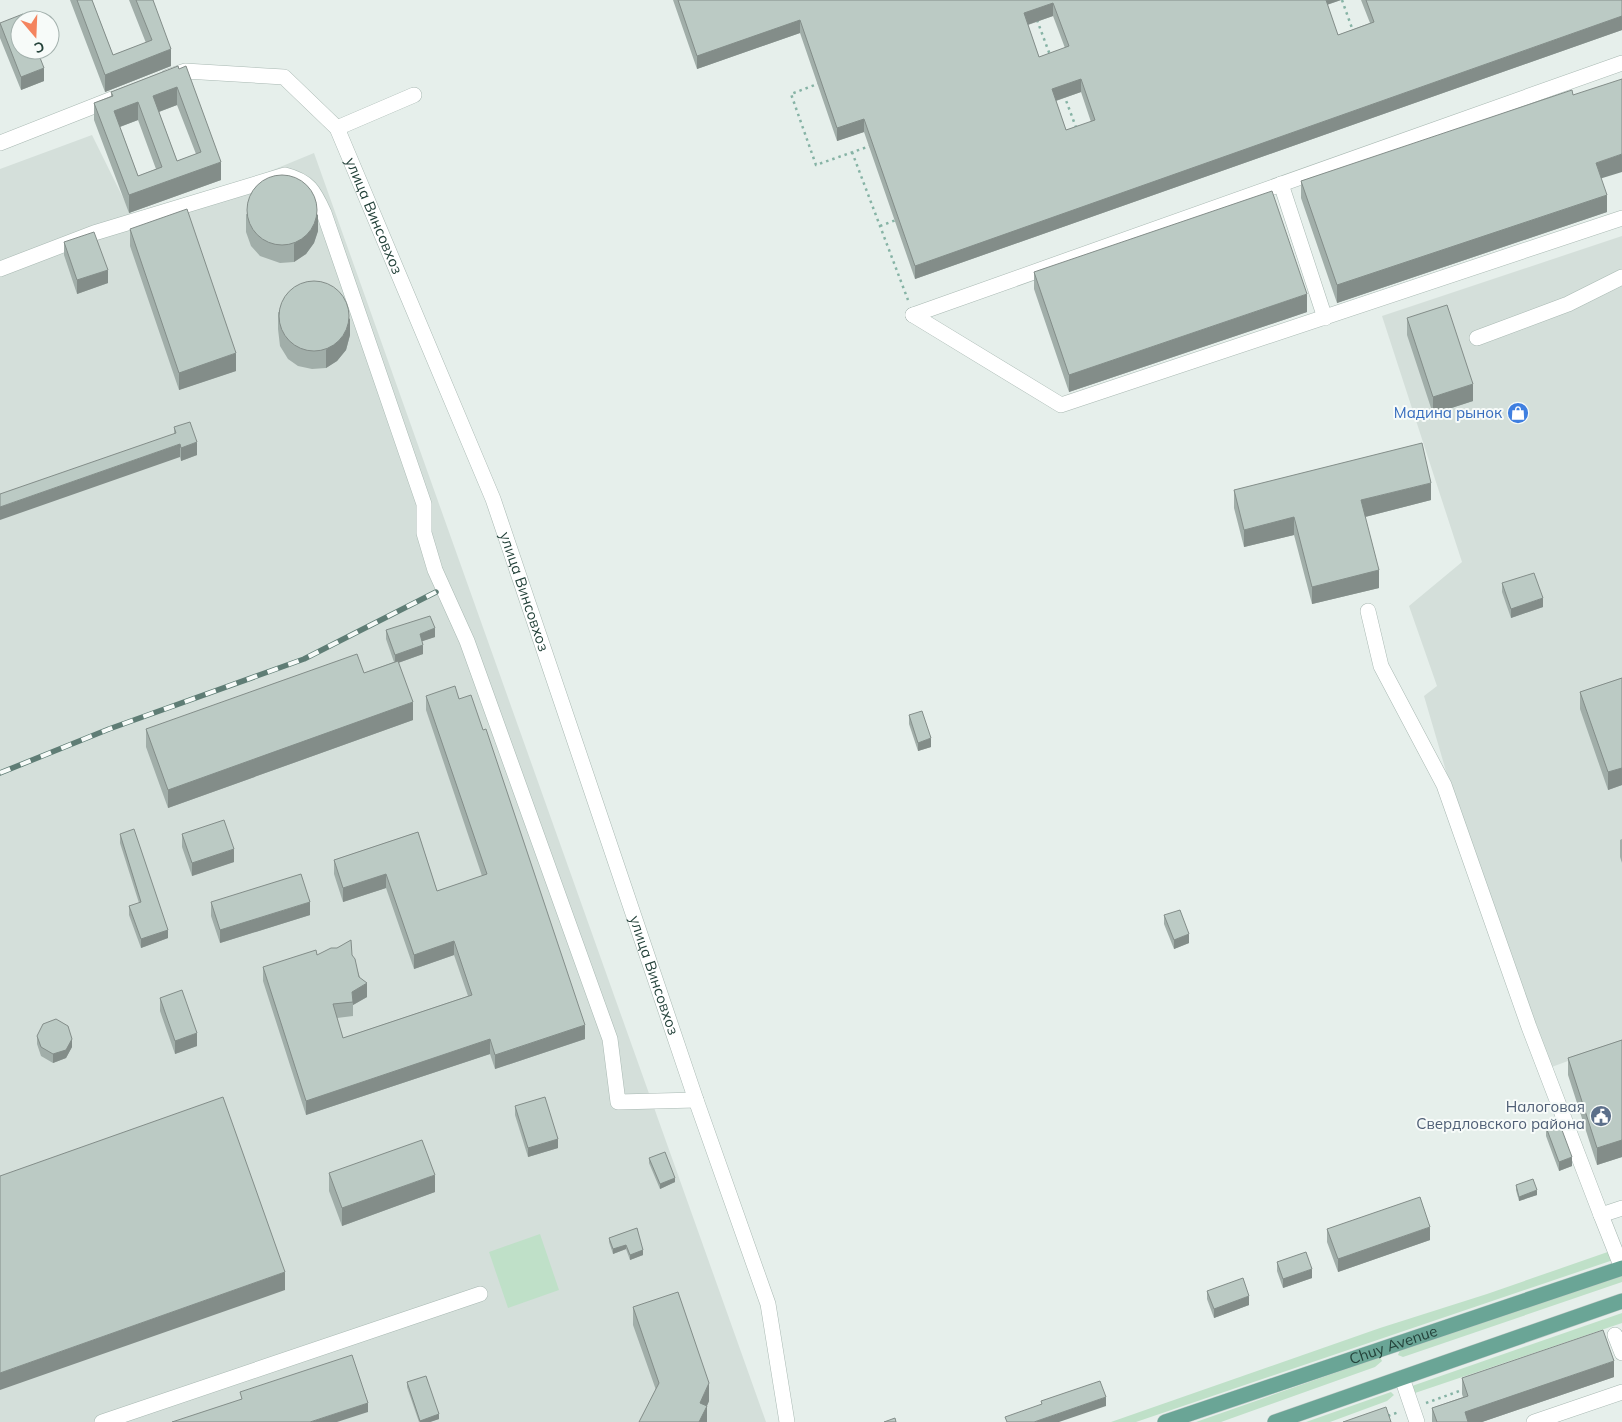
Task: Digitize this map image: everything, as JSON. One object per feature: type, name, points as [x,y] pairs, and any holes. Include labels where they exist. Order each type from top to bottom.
[{"type":"main road","name":"Chuy Avenue","points":[[1165,1422],[1622,1268]]},
{"type":"main road","points":[[1275,1422],[1622,1301]]},
{"type":"street","points":[[913,315],[1622,64]]},
{"type":"street","name":"улица Винсовхоз","points":[[157,81],[185,70],[284,77],[337,128],[493,499],[696,1100],[768,1304],[787,1422]]},
{"type":"street","points":[[0,143],[129,92]]},
{"type":"street","points":[[337,128],[414,95]]},
{"type":"street","points":[[0,269],[94,233],[285,175],[301,179],[315,192],[324,213],[424,504],[424,533],[435,570],[466,640],[610,1039],[618,1102],[696,1100]]},
{"type":"street","points":[[1281,184],[1325,318]]},
{"type":"street","points":[[913,315],[1061,405],[1622,218]]},
{"type":"street","points":[[1477,338],[1568,304],[1621,279]]},
{"type":"street","points":[[1368,612],[1381,666],[1444,785],[1529,1026],[1622,1268]]},
{"type":"street","points":[[1601,1215],[1622,1208]]},
{"type":"street","points":[[102,1422],[480,1294]]},
{"type":"street","points":[[1616,1335],[1622,1353]]},
{"type":"street","points":[[1402,1378],[1415,1415]]},
{"type":"street","points":[[1534,1422],[1622,1392]]},
{"type":"path","points":[[1342,0],[1354,33]]},
{"type":"path","points":[[1036,16],[1052,62]]},
{"type":"path","points":[[828,80],[791,94],[816,165],[870,146]]},
{"type":"path","points":[[1062,89],[1079,136]]},
{"type":"path","points":[[852,152],[913,315]]},
{"type":"path","points":[[880,226],[898,220]]},
{"type":"path","points":[[1386,1416],[1415,1415],[1468,1388]]},
{"type":"shaded area","points":[[92,135],[137,226],[314,153],[766,1422],[0,1422],[0,169]]},
{"type":"shaded area","points":[[1622,236],[1622,1041],[1549,1068],[1470,853],[1424,696],[1437,686],[1409,606],[1462,562],[1382,316]]},
{"type":"green space","points":[[540,1234],[559,1290],[508,1308],[489,1252]]},
{"type":"green space","points":[[1622,1247],[1622,1257],[1136,1422],[1111,1422],[1380,1328],[1487,1294]]},
{"type":"green space","points":[[1622,1273],[1622,1282],[1403,1357],[1398,1355],[1400,1350]]},
{"type":"green space","points":[[1622,1313],[1622,1323],[1415,1393],[1412,1386]]},
{"type":"green space","points":[[1380,1357],[1382,1361],[1375,1367],[1221,1422],[1196,1422]]},
{"type":"green space","points":[[1391,1392],[1394,1395],[1387,1401],[1330,1422],[1306,1422]]},
{"type":"building","points":[[77,0],[92,0],[113,55],[152,40],[136,0],[153,0],[171,49],[105,75]]},
{"type":"building","points":[[678,0],[1326,0],[1338,35],[1374,22],[1366,0],[1622,0],[1622,16],[915,266],[864,119],[837,128],[800,20],[697,56]],"holes":[[[1053,3],[1069,46],[1039,57],[1024,13]],[[1081,79],[1095,120],[1066,130],[1052,89]]]},
{"type":"building","points":[[10,19],[10,49],[0,23]]},
{"type":"building","points":[[14,60],[41,60],[44,68],[21,77]]},
{"type":"building","points":[[178,66],[179,69],[186,66],[221,162],[129,195],[94,103],[113,96],[111,92]],"holes":[[[177,87],[201,152],[177,161],[153,96]],[[138,102],[162,167],[138,176],[114,111]]]},
{"type":"building","points":[[1622,79],[1622,154],[1596,163],[1607,195],[1337,285],[1301,181],[1572,90],[1573,95]]},
{"type":"building","points":[[275,175],[289,175],[302,180],[312,190],[317,203],[317,217],[312,230],[302,240],[289,245],[275,245],[262,240],[252,230],[247,217],[247,203],[252,190],[262,180]]},
{"type":"building","points":[[1272,191],[1307,294],[1069,375],[1034,272]]},
{"type":"building","points":[[187,209],[236,353],[179,373],[130,229]]},
{"type":"building","points":[[94,232],[108,270],[77,280],[64,242]]},
{"type":"building","points":[[307,281],[321,281],[334,287],[343,296],[349,309],[347,329],[339,341],[321,351],[307,351],[294,345],[285,336],[279,323],[279,309],[285,296],[294,287]]},
{"type":"building","points":[[1447,305],[1473,384],[1433,397],[1407,318]]},
{"type":"building","points":[[190,422],[197,442],[181,448],[180,444],[0,507],[0,494],[176,433],[174,427]]},
{"type":"building","points":[[1422,443],[1431,483],[1361,500],[1379,570],[1312,587],[1294,517],[1244,530],[1234,490]]},
{"type":"building","points":[[1534,573],[1543,598],[1511,609],[1502,583]]},
{"type":"building","points":[[430,616],[435,628],[420,634],[423,645],[395,655],[386,630]]},
{"type":"building","points":[[357,654],[364,673],[398,661],[413,702],[168,790],[146,729]]},
{"type":"building","points":[[1622,678],[1622,768],[1608,772],[1580,692]]},
{"type":"building","points":[[455,686],[459,699],[471,695],[483,730],[486,729],[585,1025],[495,1055],[490,1039],[306,1101],[263,967],[316,950],[317,955],[331,948],[337,948],[351,940],[352,955],[355,959],[359,977],[367,983],[352,992],[353,1002],[333,1004],[343,1038],[472,995],[454,941],[414,955],[386,874],[343,888],[334,860],[418,832],[437,891],[487,874],[426,696]]},
{"type":"building","points":[[922,711],[931,738],[918,743],[909,715]]},
{"type":"building","points":[[224,820],[234,849],[192,863],[182,834]]},
{"type":"building","points":[[134,829],[168,930],[141,939],[129,906],[141,902],[120,834]]},
{"type":"building","points":[[301,874],[310,902],[220,930],[211,902]]},
{"type":"building","points":[[1180,910],[1189,934],[1174,940],[1164,915]]},
{"type":"building","points":[[182,990],[197,1033],[175,1041],[160,998]]},
{"type":"building","points":[[56,1019],[68,1026],[72,1039],[66,1050],[53,1054],[41,1047],[37,1036],[43,1024]]},
{"type":"building","name":"Налоговая Свердловского района","points":[[1622,1040],[1622,1140],[1597,1148],[1568,1058]]},
{"type":"building","points":[[223,1097],[285,1272],[0,1373],[0,1176]]},
{"type":"building","points":[[545,1097],[558,1139],[528,1148],[515,1106]]},
{"type":"building","points":[[1559,1122],[1572,1157],[1559,1162],[1546,1127]]},
{"type":"building","points":[[422,1140],[435,1175],[342,1208],[329,1173]]},
{"type":"building","points":[[665,1152],[675,1178],[660,1184],[649,1158]]},
{"type":"building","points":[[1533,1179],[1537,1190],[1519,1197],[1516,1185]]},
{"type":"building","points":[[1420,1197],[1430,1227],[1338,1259],[1327,1229]]},
{"type":"building","points":[[637,1228],[643,1250],[630,1255],[626,1245],[613,1249],[609,1238]]},
{"type":"building","points":[[1306,1252],[1312,1269],[1283,1279],[1277,1262]]},
{"type":"building","points":[[1243,1278],[1249,1296],[1214,1309],[1207,1291]]},
{"type":"building","points":[[678,1292],[709,1383],[700,1403],[707,1406],[699,1422],[639,1422],[659,1383],[633,1307]]},
{"type":"building","points":[[1603,1330],[1614,1361],[1465,1412],[1468,1422],[1437,1422],[1432,1408],[1468,1396],[1462,1378]]},
{"type":"building","points":[[352,1355],[368,1403],[310,1422],[172,1422],[242,1399],[240,1392]]},
{"type":"building","points":[[426,1376],[439,1414],[420,1421],[407,1382]]},
{"type":"building","points":[[1100,1381],[1106,1397],[1034,1422],[1007,1422],[1005,1417],[1042,1404],[1041,1401]]},
{"type":"building","points":[[1386,1407],[1391,1422],[1343,1422]]},
{"type":"building","points":[[895,1418],[896,1422],[884,1422]]},
{"type":"railway","points":[[0,773],[109,729],[304,659],[436,592]]},
{"type":"place","name":"Мадина рынок","points":[[1518,413]]},
{"type":"place","name":"Налоговая Свердловского района","points":[[1601,1116]]}]
